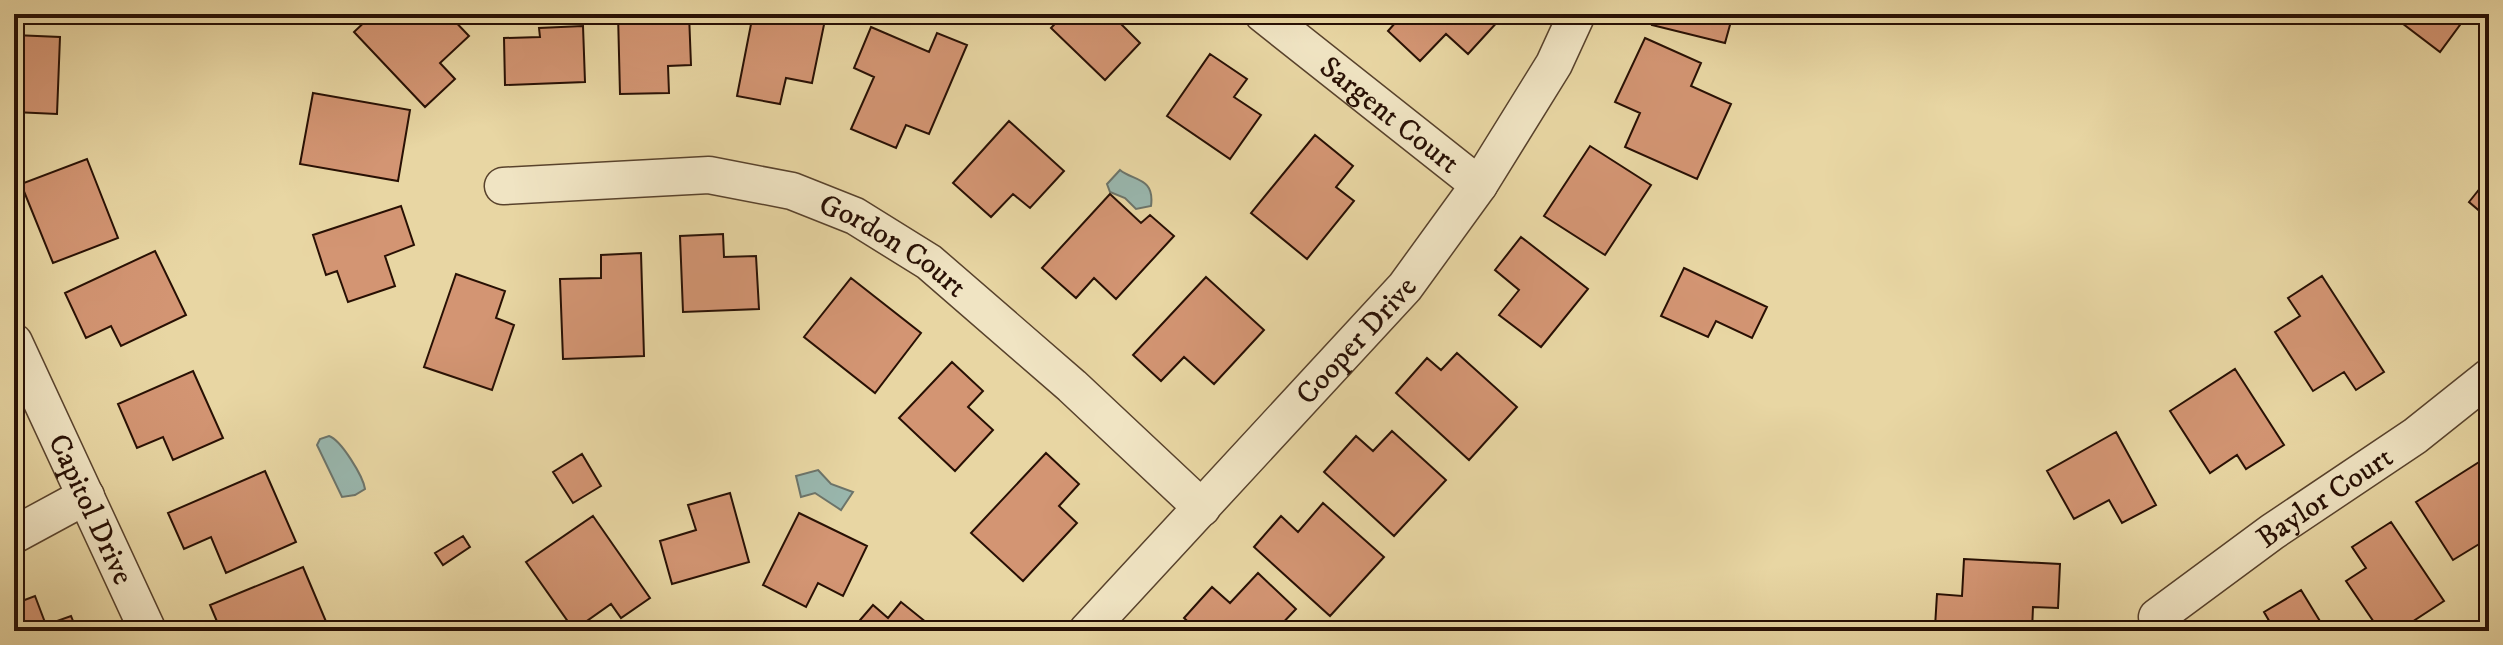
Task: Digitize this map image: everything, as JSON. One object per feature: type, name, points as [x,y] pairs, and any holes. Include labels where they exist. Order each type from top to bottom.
[{"type":"street","name":"Sargent Court","points":[[1263,14],[1479,185]]},
{"type":"street","name":"Cooper Drive","points":[[1087,631],[1405,287],[1479,185],[1554,64],[1577,14]]},
{"type":"street","name":"Gordon Court","points":[[503,186],[709,175],[792,191],[855,216],[929,262],[1072,386],[1202,508]]},
{"type":"street","name":"Capitol Drive","points":[[14,342],[148,631]]},
{"type":"street","name":"Baylor Court","points":[[2157,617],[2272,532],[2415,436],[2489,377]]},
{"type":"street","points":[[14,535],[86,496]]},
{"type":"water","points":[[1120,170],[1146,185],[1150,190],[1151,206],[1136,209],[1125,198],[1110,192],[1107,184]]},
{"type":"water","points":[[329,436],[345,451],[360,476],[365,489],[355,495],[342,497],[317,445],[320,439]]},
{"type":"water","points":[[818,470],[831,484],[853,492],[841,510],[815,493],[801,497],[796,476]]},
{"type":"building","points":[[373,14],[448,14],[469,36],[440,63],[455,79],[425,107],[354,32]]},
{"type":"building","points":[[618,14],[689,14],[691,65],[668,66],[669,93],[620,94]]},
{"type":"building","points":[[753,14],[826,15],[812,83],[786,78],[780,104],[737,96]]},
{"type":"building","points":[[1064,14],[1131,14],[1121,24],[1140,43],[1105,80],[1051,28]]},
{"type":"building","points":[[1403,14],[1494,14],[1500,19],[1468,54],[1446,34],[1420,61],[1388,31]]},
{"type":"building","points":[[1655,14],[1733,14],[1725,43],[1652,25]]},
{"type":"building","points":[[2390,14],[2468,14],[2440,52]]},
{"type":"building","points":[[583,26],[585,82],[505,85],[504,38],[540,37],[539,28]]},
{"type":"building","points":[[871,27],[929,52],[937,33],[967,45],[929,134],[906,125],[896,148],[851,129],[874,77],[854,68]]},
{"type":"building","points":[[14,35],[60,37],[57,114],[14,112]]},
{"type":"building","points":[[1645,38],[1701,63],[1691,86],[1731,104],[1697,179],[1625,147],[1640,113],[1615,102]]},
{"type":"building","points":[[1210,54],[1247,79],[1234,97],[1261,115],[1230,159],[1167,116]]},
{"type":"building","points":[[313,93],[410,110],[398,181],[300,164]]},
{"type":"building","points":[[1009,121],[1064,171],[1030,208],[1013,194],[991,217],[953,183]]},
{"type":"building","points":[[1315,135],[1353,166],[1336,187],[1354,201],[1307,259],[1251,213]]},
{"type":"building","points":[[1590,146],[1651,185],[1605,255],[1544,216]]},
{"type":"building","points":[[87,159],[118,238],[53,263],[21,184]]},
{"type":"building","points":[[2489,177],[2489,219],[2469,202]]},
{"type":"building","points":[[1110,194],[1141,223],[1150,215],[1174,236],[1116,299],[1094,278],[1076,298],[1042,268]]},
{"type":"building","points":[[401,206],[414,245],[385,256],[395,286],[348,302],[337,271],[326,275],[313,235]]},
{"type":"building","points":[[723,234],[724,257],[756,256],[759,309],[683,312],[680,236]]},
{"type":"building","points":[[1521,237],[1588,289],[1541,347],[1499,315],[1519,290],[1495,270]]},
{"type":"building","points":[[155,251],[186,315],[121,346],[111,326],[86,338],[65,293]]},
{"type":"building","points":[[641,253],[644,356],[563,359],[560,279],[601,278],[601,255]]},
{"type":"building","points":[[1684,268],[1767,307],[1752,338],[1716,321],[1708,337],[1661,316]]},
{"type":"building","points":[[456,274],[505,291],[496,318],[514,325],[492,390],[424,367]]},
{"type":"building","points":[[2322,276],[2384,372],[2356,390],[2344,372],[2313,391],[2275,332],[2300,316],[2288,298]]},
{"type":"building","points":[[1206,277],[1264,330],[1214,384],[1184,357],[1161,381],[1133,355]]},
{"type":"building","points":[[851,278],[921,333],[875,393],[804,337]]},
{"type":"building","points":[[1457,353],[1517,407],[1469,460],[1396,393],[1427,358],[1441,370]]},
{"type":"building","points":[[952,362],[983,391],[968,407],[993,430],[955,471],[899,418]]},
{"type":"building","points":[[2235,369],[2284,445],[2246,469],[2237,455],[2210,473],[2170,411]]},
{"type":"building","points":[[193,371],[223,438],[173,460],[163,437],[137,448],[118,404]]},
{"type":"building","points":[[1392,431],[1446,480],[1394,536],[1324,472],[1356,436],[1373,451]]},
{"type":"building","points":[[2116,432],[2156,505],[2122,523],[2109,500],[2074,519],[2047,471]]},
{"type":"building","points":[[1046,453],[1079,484],[1059,506],[1077,523],[1023,581],[971,533]]},
{"type":"building","points":[[582,454],[601,486],[573,503],[553,472]]},
{"type":"building","points":[[2487,457],[2489,538],[2453,560],[2416,502]]},
{"type":"building","points":[[265,471],[296,542],[226,573],[211,537],[184,549],[168,513]]},
{"type":"building","points":[[730,493],[749,562],[672,584],[660,541],[696,530],[688,505]]},
{"type":"building","points":[[1323,503],[1384,557],[1330,616],[1254,547],[1281,516],[1298,532]]},
{"type":"building","points":[[799,513],[867,546],[843,596],[818,583],[806,607],[763,585]]},
{"type":"building","points":[[593,516],[650,598],[621,618],[611,604],[574,630],[526,562]]},
{"type":"building","points":[[2391,522],[2444,601],[2398,631],[2380,631],[2346,581],[2366,568],[2352,547]]},
{"type":"building","points":[[463,536],[470,547],[443,565],[435,553]]},
{"type":"building","points":[[1964,559],[2060,564],[2058,608],[2033,607],[2032,631],[1935,627],[1937,594],[1962,596]]},
{"type":"building","points":[[303,567],[330,631],[221,631],[210,605]]},
{"type":"building","points":[[1258,573],[1296,609],[1278,631],[1198,631],[1184,618],[1212,587],[1230,603]]},
{"type":"building","points":[[2301,590],[2326,631],[2275,631],[2264,612]]},
{"type":"building","points":[[35,596],[46,625],[71,616],[77,631],[14,631],[14,604]]},
{"type":"building","points":[[901,602],[937,631],[861,631],[855,626],[873,605],[888,618]]}]
